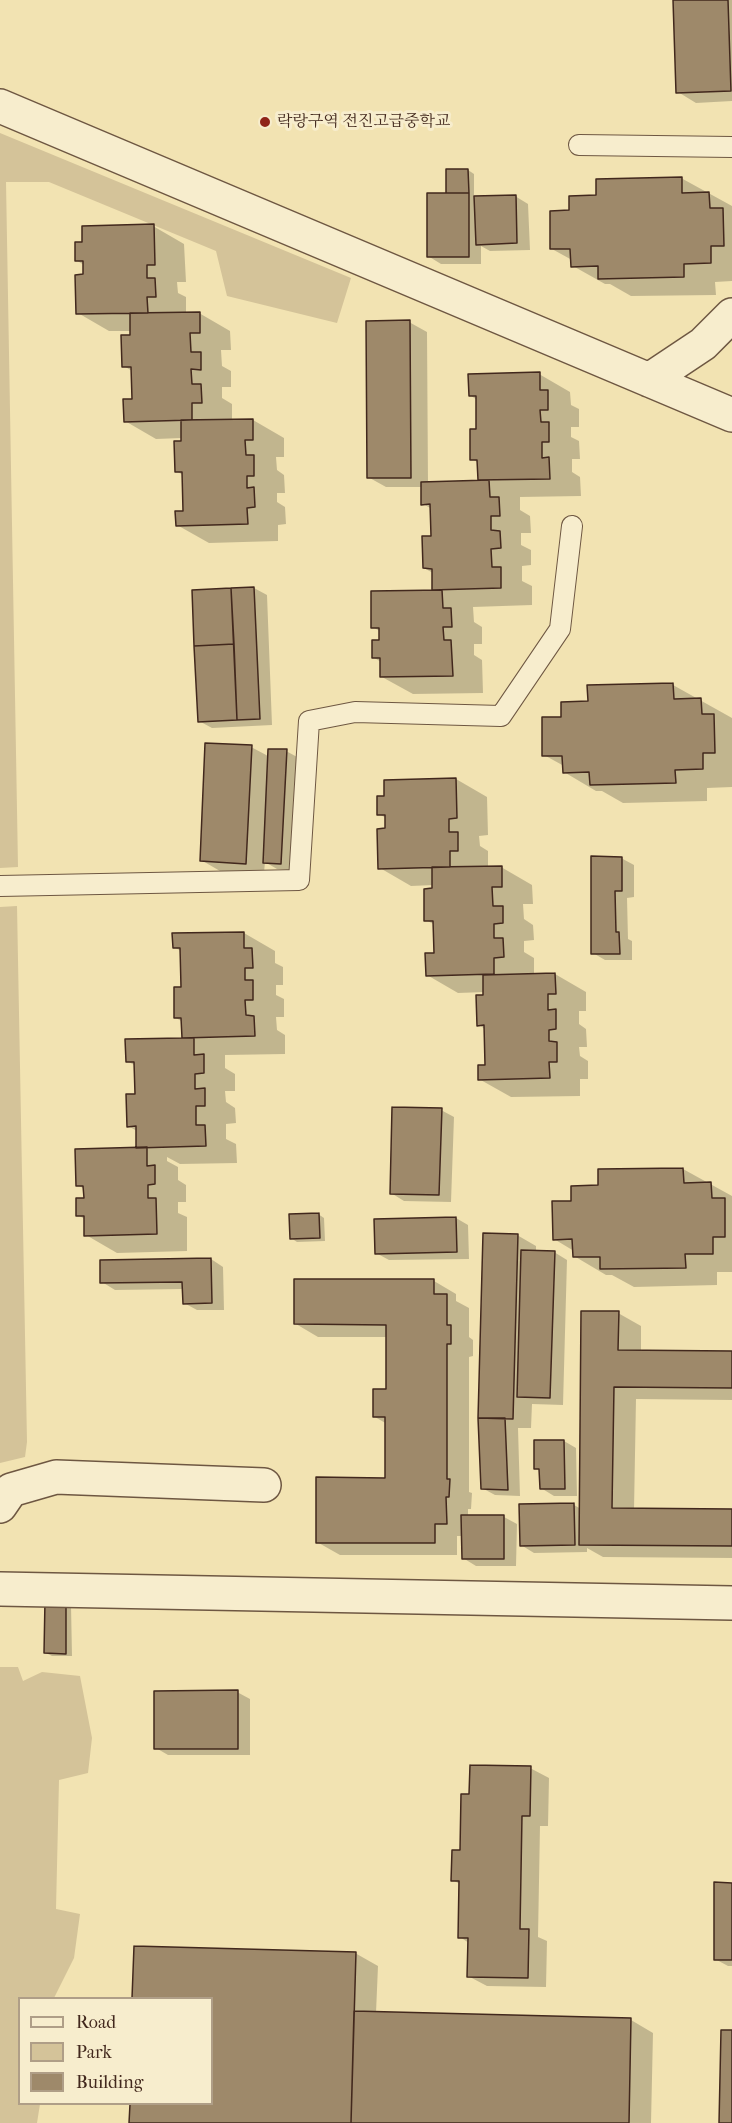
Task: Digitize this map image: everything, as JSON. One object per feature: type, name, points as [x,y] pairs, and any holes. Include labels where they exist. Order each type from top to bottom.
[{"type":"street","points":[[0,106],[732,415]]},
{"type":"street","points":[[649,380],[703,344],[732,315]]},
{"type":"street","points":[[0,1506],[11,1490],[56,1477],[264,1485]]},
{"type":"street","points":[[0,1589],[732,1603]]},
{"type":"lane","points":[[579,145],[732,147]]},
{"type":"lane","points":[[0,886],[299,880],[309,721],[355,712],[501,716],[560,629],[572,526]]},
{"type":"green space","points":[[0,133],[351,278],[337,323],[227,296],[216,251],[49,182],[6,182],[18,867],[0,868]]},
{"type":"green space","points":[[17,906],[27,1442],[25,1457],[0,1463],[0,907]]},
{"type":"green space","points":[[0,1667],[18,1667],[23,1681],[42,1672],[80,1676],[92,1738],[88,1773],[59,1780],[56,1909],[80,1914],[74,1958],[54,1997],[18,1997],[18,2105],[40,2105],[37,2123],[0,2123]]},
{"type":"building","points":[[673,0],[728,0],[731,91],[676,93]]},
{"type":"building","points":[[446,169],[468,169],[469,193],[446,193]]},
{"type":"building","points":[[682,177],[682,193],[709,192],[710,208],[723,208],[724,246],[711,246],[711,263],[684,264],[684,277],[598,279],[598,266],[571,267],[570,249],[550,249],[550,211],[569,210],[569,196],[596,195],[596,179]]},
{"type":"building","points":[[427,193],[469,193],[469,257],[427,257]]},
{"type":"building","points":[[516,195],[517,243],[476,245],[474,196]]},
{"type":"building","points":[[154,224],[155,265],[147,265],[147,278],[155,278],[156,297],[147,297],[148,313],[76,314],[75,275],[83,274],[83,261],[75,261],[75,242],[82,242],[82,226]]},
{"type":"building","points":[[200,312],[200,333],[190,333],[191,352],[201,352],[201,370],[191,369],[192,384],[201,384],[202,403],[192,403],[192,420],[124,422],[123,399],[132,399],[131,367],[122,367],[121,335],[130,335],[130,313]]},
{"type":"building","points":[[410,320],[411,478],[367,478],[366,321]]},
{"type":"building","points":[[540,372],[540,390],[548,390],[548,410],[540,410],[541,422],[549,422],[549,442],[542,442],[542,458],[549,457],[550,479],[478,480],[477,460],[470,460],[470,429],[476,429],[476,396],[469,396],[468,374]]},
{"type":"building","points":[[253,419],[253,440],[245,440],[246,455],[254,455],[254,476],[247,476],[247,488],[254,487],[255,507],[247,508],[248,524],[176,526],[175,511],[183,511],[182,472],[175,472],[174,441],[181,441],[181,420]]},
{"type":"building","points":[[489,480],[490,497],[499,497],[500,516],[491,516],[491,530],[500,531],[501,548],[491,549],[492,567],[501,567],[501,588],[432,590],[432,569],[423,568],[422,536],[431,536],[430,504],[421,505],[421,482]]},
{"type":"building","points":[[254,587],[260,719],[237,720],[231,588]]},
{"type":"building","points":[[231,588],[234,644],[194,646],[192,590]]},
{"type":"building","points":[[442,590],[443,608],[451,608],[452,627],[443,627],[444,640],[451,640],[453,676],[380,677],[380,658],[372,658],[372,640],[379,640],[379,628],[371,628],[371,591]]},
{"type":"building","points":[[234,644],[237,720],[198,722],[194,646]]},
{"type":"building","points":[[673,683],[674,699],[701,698],[702,714],[714,714],[715,753],[703,753],[703,769],[675,770],[676,783],[590,785],[589,772],[563,773],[562,756],[542,756],[542,717],[561,717],[561,702],[588,701],[587,685]]},
{"type":"building","points":[[205,743],[252,745],[246,864],[200,861]]},
{"type":"building","points":[[268,749],[287,749],[281,864],[263,863]]},
{"type":"building","points":[[456,778],[457,818],[449,819],[449,832],[458,832],[458,851],[450,851],[450,867],[378,869],[377,829],[385,828],[385,815],[377,815],[377,796],[384,796],[384,780]]},
{"type":"building","points":[[591,856],[622,857],[622,891],[615,891],[616,932],[619,932],[620,954],[591,954]]},
{"type":"building","points":[[502,866],[502,887],[492,887],[493,906],[503,906],[503,923],[494,924],[494,938],[503,938],[504,957],[494,958],[494,974],[426,976],[425,953],[434,953],[433,921],[424,921],[424,889],[432,888],[432,867]]},
{"type":"building","points":[[244,932],[244,948],[252,948],[253,968],[245,968],[245,980],[253,980],[253,1000],[245,1000],[246,1015],[254,1016],[255,1036],[182,1038],[181,1018],[174,1018],[174,987],[181,987],[180,948],[173,948],[172,933]]},
{"type":"building","points":[[555,973],[556,994],[548,994],[548,1010],[556,1009],[556,1029],[549,1030],[549,1041],[557,1042],[557,1062],[549,1062],[550,1078],[478,1080],[478,1065],[485,1065],[484,1025],[477,1026],[476,995],[483,995],[483,975]]},
{"type":"building","points":[[194,1038],[194,1055],[204,1054],[204,1073],[195,1074],[195,1089],[205,1088],[205,1106],[196,1106],[196,1125],[205,1125],[206,1146],[136,1148],[136,1126],[127,1127],[126,1094],[135,1094],[134,1062],[126,1062],[125,1039]]},
{"type":"building","points":[[392,1107],[442,1108],[439,1195],[390,1194]]},
{"type":"building","points":[[147,1147],[147,1166],[155,1165],[155,1184],[148,1185],[148,1198],[156,1198],[157,1234],[84,1236],[84,1216],[76,1216],[76,1198],[84,1198],[83,1186],[76,1186],[75,1149]]},
{"type":"building","points":[[683,1168],[684,1183],[711,1182],[712,1198],[725,1198],[725,1237],[713,1237],[713,1254],[685,1254],[686,1268],[600,1269],[600,1257],[573,1257],[572,1239],[553,1240],[552,1201],[571,1201],[571,1186],[598,1185],[598,1169]]},
{"type":"building","points":[[319,1213],[320,1238],[290,1239],[289,1214]]},
{"type":"building","points":[[456,1217],[457,1252],[375,1254],[374,1219]]},
{"type":"building","points":[[483,1233],[518,1234],[513,1419],[478,1418]]},
{"type":"building","points":[[521,1250],[555,1251],[550,1398],[517,1397]]},
{"type":"building","points":[[211,1258],[212,1303],[183,1304],[182,1282],[100,1283],[100,1260]]},
{"type":"building","points":[[294,1279],[434,1279],[434,1294],[447,1294],[447,1325],[451,1325],[451,1344],[447,1344],[447,1479],[450,1479],[449,1497],[446,1497],[447,1524],[435,1524],[435,1543],[316,1543],[316,1477],[385,1478],[385,1417],[373,1417],[373,1389],[386,1389],[386,1325],[294,1324]]},
{"type":"building","points":[[581,1311],[619,1311],[618,1350],[732,1351],[732,1388],[614,1387],[612,1508],[732,1509],[732,1546],[579,1545]]},
{"type":"building","points":[[478,1418],[505,1418],[508,1490],[481,1489]]},
{"type":"building","points":[[534,1440],[564,1440],[565,1489],[540,1489],[539,1469],[534,1469]]},
{"type":"building","points":[[574,1503],[575,1545],[520,1546],[519,1504]]},
{"type":"building","points":[[461,1515],[504,1515],[504,1559],[462,1559]]},
{"type":"building","points":[[45,1600],[66,1600],[66,1654],[44,1653]]},
{"type":"building","points":[[238,1690],[238,1749],[154,1749],[154,1691]]},
{"type":"building","points":[[470,1765],[531,1766],[530,1816],[522,1816],[520,1929],[529,1929],[528,1978],[467,1977],[468,1938],[458,1938],[459,1881],[451,1881],[452,1850],[460,1850],[461,1794],[469,1794]]},
{"type":"building","points":[[714,1882],[732,1883],[732,1960],[714,1960]]},
{"type":"building","points":[[134,1946],[356,1952],[351,2123],[129,2123],[130,2105],[213,2105],[213,1997],[132,1997]]},
{"type":"building","points":[[354,2011],[631,2018],[629,2123],[351,2123]]},
{"type":"building","points":[[721,2030],[732,2030],[732,2123],[719,2123]]},
{"type":"place","name":"락랑구역 전진고급중학교","points":[[265,122]]}]
